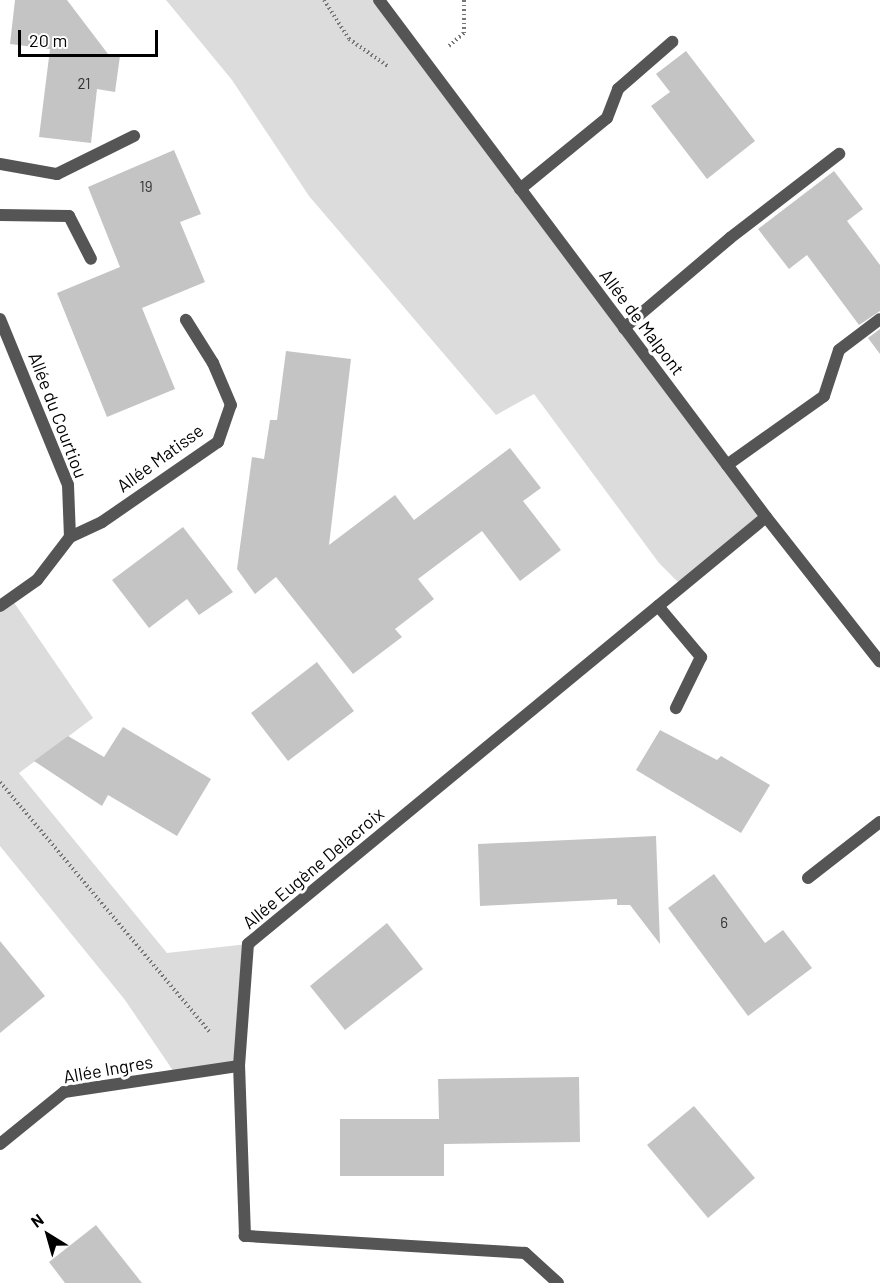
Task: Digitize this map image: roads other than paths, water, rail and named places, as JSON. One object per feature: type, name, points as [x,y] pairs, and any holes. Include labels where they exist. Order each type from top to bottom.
[{"type":"street","name":"Allée de Malpont","points":[[384,2],[520,189],[766,517],[880,662]]},
{"type":"street","points":[[520,189],[607,118],[618,88],[672,42]]},
{"type":"street","points":[[0,164],[57,174],[134,136]]},
{"type":"street","points":[[624,328],[730,238],[839,154]]},
{"type":"street","points":[[0,215],[69,216],[91,259]]},
{"type":"street","name":"Allée du Courtiou","points":[[0,319],[68,485],[70,537]]},
{"type":"street","points":[[727,465],[824,396],[839,350],[880,319]]},
{"type":"street","name":"Allée Matisse","points":[[70,537],[102,522],[218,442],[231,405],[213,363],[186,321]]},
{"type":"street","name":"Allée Eugène Delacroix","points":[[558,1283],[525,1253],[245,1236],[238,1066],[248,944],[766,517]]},
{"type":"street","points":[[0,606],[37,580],[70,537]]},
{"type":"street","points":[[658,606],[701,657],[676,708]]},
{"type":"street","points":[[808,878],[880,822]]},
{"type":"street","name":"Allée Ingres","points":[[0,1144],[64,1092],[238,1066]]}]
